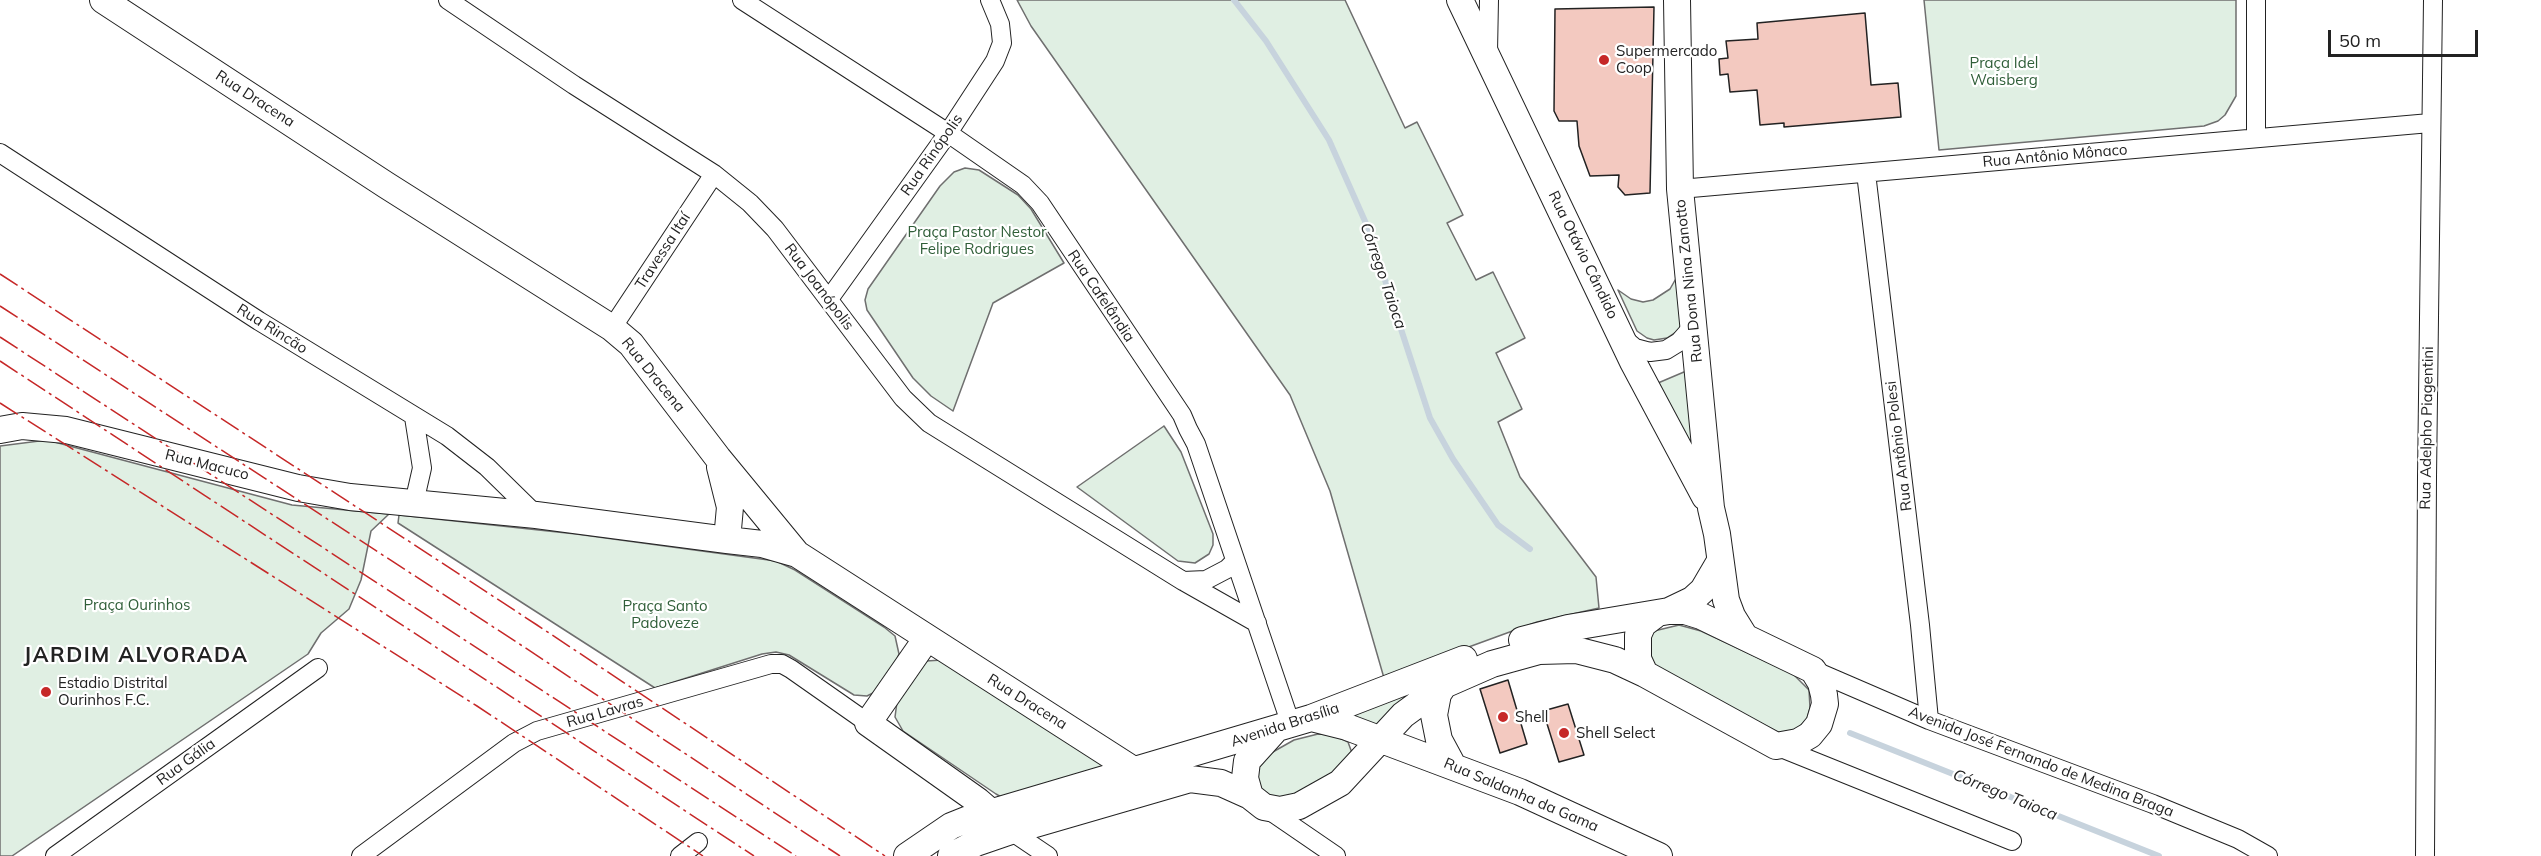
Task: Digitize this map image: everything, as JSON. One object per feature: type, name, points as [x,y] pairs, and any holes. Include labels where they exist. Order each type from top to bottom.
[{"type":"main road","name":"Rua Dracena","points":[[103,0],[386,185],[612,328],[631,344],[718,458],[797,554],[1135,771]]},
{"type":"main road","name":"Rua Otávio Cândido","points":[[1460,0],[1623,338],[1711,508]]},
{"type":"main road","name":"Rua Dona Nina Zanotto","points":[[1677,0],[1680,189],[1711,508],[1726,600],[1732,616],[1745,637]]},
{"type":"main road","name":"Rua Macuco","points":[[0,430],[22,426],[66,430],[298,488],[350,497],[536,515],[762,544],[797,554]]},
{"type":"main road","points":[[718,458],[730,507],[727,540]]},
{"type":"main road","points":[[1645,674],[1638,659],[1638,635],[1643,624],[1692,600],[1703,590],[1720,561]]},
{"type":"main road","name":"Avenida José Fernando de Medina Braga","points":[[1662,613],[1695,613],[1813,670]]},
{"type":"main road","name":"Avenida Brasília","points":[[907,856],[951,826],[1292,724],[1477,654],[1568,628],[1662,613]]},
{"type":"main road","points":[[867,723],[927,638]]},
{"type":"main road","points":[[951,856],[976,843],[1011,831],[1190,779],[1221,783],[1257,801],[1291,808],[1320,796],[1346,777],[1402,715],[1444,685],[1492,664],[1539,651],[1556,649],[1589,653],[1645,674],[1776,746],[1798,742],[1810,735],[1819,724],[1825,704],[1821,683],[1813,670]]},
{"type":"main road","points":[[1444,685],[1435,701],[1434,715],[1439,740],[1453,766]]},
{"type":"main road","name":"Rua Lavras","points":[[867,723],[992,812],[1011,831]]},
{"type":"main road","name":"Rua Saldanha da Gama","points":[[1292,724],[1333,723],[1453,766],[1520,792],[1659,856]]},
{"type":"main road","points":[[1257,801],[1245,778],[1247,761],[1292,724]]},
{"type":"street","name":"Rua Joanópolis","points":[[448,0],[574,85],[714,174],[750,203],[775,229],[903,398],[929,423],[1182,581],[1257,623]]},
{"type":"street","name":"Rua Cafelândia","points":[[742,0],[948,134],[1023,185],[1040,202],[1182,415],[1196,444],[1292,724]]},
{"type":"street","name":"Rua Rinópolis","points":[[829,299],[948,134],[995,61],[1002,43],[1000,24],[990,0]]},
{"type":"street","points":[[1488,58],[1489,0]]},
{"type":"street","points":[[2256,0],[2256,138]]},
{"type":"street","name":"Rua Adelpho Piagentini","points":[[2426,856],[2430,123],[2433,0]]},
{"type":"street","name":"Rua Antônio Mônaco","points":[[1680,189],[2430,123]]},
{"type":"street","name":"Rua Rincão","points":[[0,153],[259,321],[447,436],[487,467],[536,515]]},
{"type":"street","name":"Rua Antônio Polesi","points":[[1866,173],[1919,613],[1929,720]]},
{"type":"street","name":"Travessa Itaí","points":[[612,328],[714,174]]},
{"type":"street","points":[[1623,338],[1635,348],[1650,352],[1666,350],[1679,342],[1694,325]]},
{"type":"street","points":[[414,417],[422,468],[414,503]]},
{"type":"street","points":[[1182,581],[1206,580],[1227,569],[1235,561]]},
{"type":"street","name":"Rua Lavras","points":[[361,856],[514,743],[537,731],[771,664],[782,664],[791,669],[867,723]]},
{"type":"street","name":"Rua Gália","points":[[55,856],[318,668]]},
{"type":"street","name":"Avenida José Fernando de Medina Braga","points":[[1813,670],[1929,720],[2153,804],[2238,839],[2268,856]]},
{"type":"street","points":[[1776,746],[2012,842]]},
{"type":"street","points":[[1257,801],[1336,856]]},
{"type":"street","points":[[1047,821],[1048,856]]},
{"type":"street","points":[[1011,831],[1048,856]]},
{"type":"street","points":[[680,856],[698,842]]},
{"type":"green space","points":[[1017,0],[1345,0],[1405,128],[1417,122],[1463,215],[1447,223],[1476,280],[1493,272],[1525,338],[1496,353],[1522,409],[1498,422],[1520,477],[1596,577],[1599,608],[1537,622],[1384,678],[1330,491],[1290,395],[1031,26]]},
{"type":"green space","name":"Praça Idel Waisberg","points":[[1924,0],[2236,0],[2236,96],[2225,115],[2218,121],[2204,126],[1939,150]]},
{"type":"green space","name":"Praça Pastor Nestor Felipe Rodrigues","points":[[965,168],[979,170],[1018,195],[1031,209],[1064,263],[993,303],[953,411],[931,396],[913,378],[867,310],[865,300],[868,289],[940,186],[954,172]]},
{"type":"green space","points":[[1678,275],[1681,325],[1679,330],[1667,338],[1654,340],[1647,338],[1637,331],[1618,290],[1631,299],[1643,302],[1653,300],[1670,289]]},
{"type":"green space","points":[[1691,369],[1701,465],[1658,383]]},
{"type":"green space","points":[[1164,426],[1181,452],[1213,534],[1213,545],[1209,554],[1195,563],[1178,561],[1077,487]]},
{"type":"green space","name":"Praça Ourinhos","points":[[47,440],[292,505],[389,514],[371,531],[361,580],[349,609],[321,633],[308,654],[12,856],[0,856],[0,446]]},
{"type":"green space","name":"Praça Santo Padoveze","points":[[399,515],[576,534],[776,561],[795,570],[884,627],[895,636],[899,654],[895,664],[875,692],[867,696],[854,695],[789,655],[776,652],[762,654],[655,688],[398,523]]},
{"type":"green space","points":[[1679,625],[1701,631],[1793,674],[1809,690],[1810,708],[1807,719],[1795,731],[1782,734],[1655,670],[1645,637],[1650,632]]},
{"type":"green space","points":[[942,660],[1106,767],[1003,798],[996,794],[903,731],[895,717],[897,702],[926,661]]},
{"type":"green space","points":[[1424,686],[1383,727],[1345,716]]},
{"type":"green space","points":[[1318,734],[1333,735],[1348,742],[1352,753],[1346,766],[1282,804],[1262,791],[1258,784],[1258,768],[1271,753],[1294,740]]},
{"type":"building","name":"Supermercado Coop","points":[[1654,7],[1650,193],[1625,195],[1618,187],[1619,175],[1590,176],[1579,146],[1577,121],[1559,121],[1554,111],[1555,9]]},
{"type":"building","points":[[1865,13],[1871,85],[1898,83],[1901,117],[1784,127],[1784,123],[1760,125],[1757,90],[1730,92],[1728,74],[1720,75],[1719,59],[1728,58],[1726,41],[1758,39],[1757,23]]},
{"type":"building","name":"Shell","points":[[1508,680],[1527,744],[1500,753],[1480,689]]},
{"type":"building","name":"Shell Select","points":[[1568,704],[1584,755],[1559,762],[1543,711]]},
{"type":"waterway","name":"Córrego Taioca","points":[[1234,0],[1266,41],[1329,140],[1368,228],[1430,418],[1453,459],[1498,525],[1530,549]]},
{"type":"waterway","name":"Córrego Taioca","points":[[1850,733],[2159,856]]},
{"type":"power","points":[[0,274],[885,856]]},
{"type":"power","points":[[0,306],[840,856]]},
{"type":"power","points":[[0,337],[796,856]]},
{"type":"power","points":[[0,361],[754,856]]},
{"type":"power","points":[[0,403],[477,706],[703,856]]},
{"type":"place","name":"Supermercado Coop","points":[[1604,60]]},
{"type":"place","name":"Estadio Distrital Ourinhos F.C.","points":[[46,692]]},
{"type":"place","name":"Shell","points":[[1503,717]]},
{"type":"place","name":"Shell Select","points":[[1564,733]]},
{"type":"district","name":"JARDIM ALVORADA","points":[[136,656]]}]
